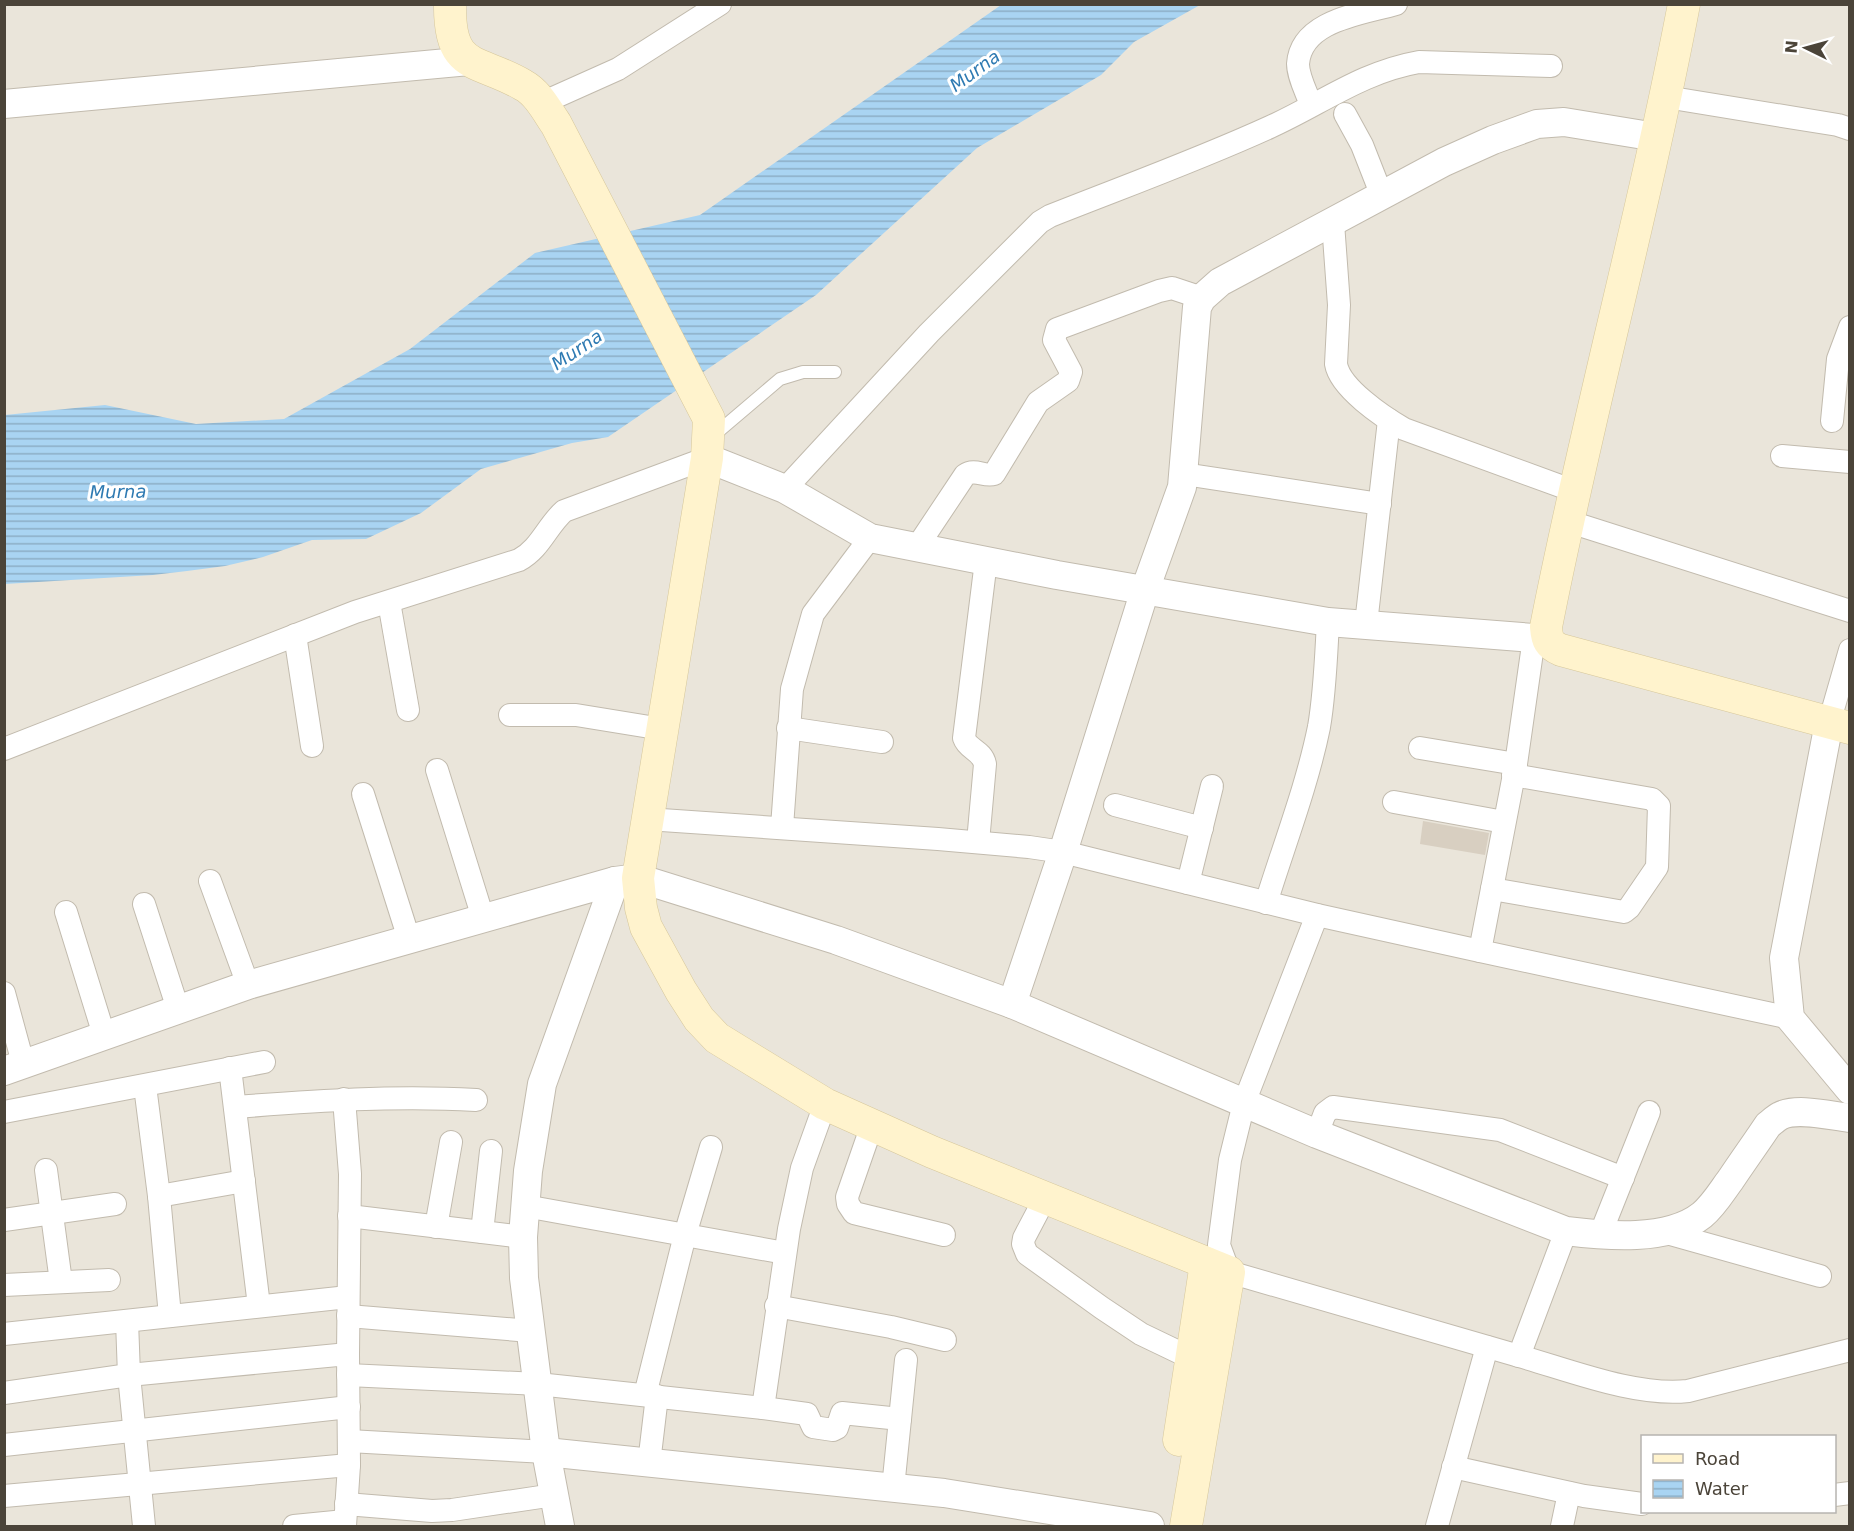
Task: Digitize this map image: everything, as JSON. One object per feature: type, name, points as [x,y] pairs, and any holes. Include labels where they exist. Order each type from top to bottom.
[{"type":"main road","points":[[450,4],[452,37],[458,50],[469,61],[526,86],[542,103],[583,177],[708,439],[647,819],[626,879],[641,908],[646,927],[681,991],[699,1019],[717,1038],[825,1104],[932,1152],[1046,1198],[1218,1260]]},
{"type":"main road","points":[[1684,4],[1666,97],[1567,521],[1546,627],[1540,638],[1561,650],[1839,725]]},
{"type":"main road","points":[[1165,1527],[1191,1358],[1218,1260]]},
{"type":"main road","points":[[1186,1527],[1218,1260]]},
{"type":"street","points":[[542,103],[618,69],[720,4]]},
{"type":"street","points":[[1311,105],[1298,64],[1310,35],[1327,24],[1396,4]]},
{"type":"street","points":[[4,105],[469,61]]},
{"type":"street","points":[[785,489],[929,333],[1040,222],[1050,216],[1272,126],[1367,77],[1401,66],[1419,62],[1551,66]]},
{"type":"street","points":[[1666,97],[1838,125],[1850,129]]},
{"type":"street","points":[[1345,114],[1362,145],[1382,196]]},
{"type":"street","points":[[1012,1004],[1064,852],[1145,590],[1182,487],[1197,307],[1202,298],[1220,282],[1444,162],[1493,140],[1537,124],[1564,122],[1656,137]]},
{"type":"street","points":[[1333,223],[1339,305],[1336,364],[1337,373],[1344,383],[1389,420],[1404,429],[1574,491]]},
{"type":"street","points":[[917,547],[965,475],[973,471],[991,476],[994,474],[1038,402],[1071,377],[1071,372],[1054,340],[1057,329],[1172,288],[1202,298]]},
{"type":"street","points":[[1832,421],[1838,359],[1850,327]]},
{"type":"street","points":[[1366,624],[1389,420]]},
{"type":"street","points":[[4,749],[294,635],[519,560],[536,548],[556,518],[564,511],[708,439],[785,489],[870,538],[1328,622],[1540,638],[1480,951]]},
{"type":"street","points":[[1782,456],[1850,462]]},
{"type":"street","points":[[1184,474],[1380,504]]},
{"type":"street","points":[[1567,521],[1850,611]]},
{"type":"street","points":[[782,827],[792,689],[813,614],[870,538]]},
{"type":"street","points":[[978,842],[985,764],[981,754],[965,743],[964,738],[986,561]]},
{"type":"street","points":[[389,602],[408,710]]},
{"type":"street","points":[[1266,903],[1319,727],[1325,689],[1328,622]]},
{"type":"street","points":[[294,635],[312,746]]},
{"type":"street","points":[[1850,650],[1839,725],[1784,958],[1790,1018],[1850,1090]]},
{"type":"street","points":[[510,715],[576,715],[662,729]]},
{"type":"street","points":[[788,728],[882,742]]},
{"type":"street","points":[[1420,747],[1657,801],[1659,806],[1657,867],[1624,912],[1492,889]]},
{"type":"street","points":[[437,770],[483,918]]},
{"type":"street","points":[[1188,883],[1212,786]]},
{"type":"street","points":[[363,794],[409,939]]},
{"type":"street","points":[[1394,801],[1504,822]]},
{"type":"street","points":[[1115,805],[1202,828]]},
{"type":"street","points":[[647,819],[978,842],[1064,852],[1317,915],[1790,1018]]},
{"type":"street","points":[[560,1527],[546,1452],[524,1278],[523,1237],[528,1171],[542,1084],[626,879]]},
{"type":"street","points":[[4,993],[14,1067],[248,985],[626,879],[836,940],[1012,1004],[1317,1134],[1566,1231],[1600,1235],[1629,1235],[1663,1232],[1687,1224],[1701,1215],[1714,1202],[1768,1125],[1780,1116],[1791,1112],[1803,1112],[1850,1118]]},
{"type":"street","points":[[210,881],[248,985]]},
{"type":"street","points":[[144,904],[178,1009]]},
{"type":"street","points":[[66,912],[104,1035]]},
{"type":"street","points":[[1317,915],[1244,1103],[1230,1160],[1218,1260],[1486,1347],[1635,1389],[1669,1393],[1688,1391],[1850,1350]]},
{"type":"street","points":[[4,1112],[264,1062]]},
{"type":"street","points":[[230,1068],[259,1306]]},
{"type":"street","points":[[145,1086],[159,1196],[170,1316]]},
{"type":"street","points":[[235,1107],[344,1099],[476,1100]]},
{"type":"street","points":[[344,1099],[350,1174],[349,1465],[345,1517]]},
{"type":"street","points":[[763,1408],[776,1306],[802,1168],[825,1104]]},
{"type":"street","points":[[1317,1134],[1325,1113],[1333,1107],[1476,1125],[1519,1136],[1623,1178]]},
{"type":"street","points":[[1600,1235],[1649,1112]]},
{"type":"street","points":[[872,1125],[848,1197],[850,1210],[854,1213],[944,1235]]},
{"type":"street","points":[[436,1227],[451,1142]]},
{"type":"street","points":[[649,1463],[651,1396],[685,1235],[711,1147]]},
{"type":"street","points":[[482,1232],[491,1151]]},
{"type":"street","points":[[46,1170],[62,1282]]},
{"type":"street","points":[[159,1196],[244,1181]]},
{"type":"street","points":[[1046,1198],[1024,1238],[1023,1244],[1027,1254],[1141,1334],[1191,1358]]},
{"type":"street","points":[[4,1220],[115,1204]]},
{"type":"street","points":[[525,1206],[785,1253]]},
{"type":"street","points":[[350,1216],[523,1237]]},
{"type":"street","points":[[1518,1356],[1566,1231]]},
{"type":"street","points":[[1663,1232],[1820,1276]]},
{"type":"street","points":[[4,1285],[109,1280]]},
{"type":"street","points":[[4,1334],[259,1306],[348,1306],[531,1331]]},
{"type":"street","points":[[776,1306],[891,1327],[945,1340]]},
{"type":"street","points":[[127,1321],[129,1375],[144,1527]]},
{"type":"street","points":[[1437,1527],[1486,1347]]},
{"type":"street","points":[[893,1488],[906,1360]]},
{"type":"street","points":[[4,1393],[129,1375],[348,1364],[763,1408],[807,1414],[813,1427],[833,1430],[837,1428],[842,1413],[900,1419]]},
{"type":"street","points":[[4,1444],[349,1407]]},
{"type":"street","points":[[349,1442],[546,1452],[893,1488],[1150,1527]]},
{"type":"street","points":[[4,1496],[349,1465]]},
{"type":"street","points":[[1453,1467],[1569,1493],[1641,1504]]},
{"type":"street","points":[[1562,1527],[1569,1493]]},
{"type":"street","points":[[294,1527],[345,1517],[452,1510],[554,1495]]},
{"type":"lane","points":[[708,439],[780,380],[803,372],[835,372]]},
{"type":"shaded area","points":[[5,5],[1849,5],[1849,1526],[5,1526]]},
{"type":"water","name":"Murna","points":[[1001,5],[1200,5],[1134,42],[1101,75],[977,148],[816,295],[608,437],[572,443],[481,469],[421,513],[366,539],[312,540],[263,557],[225,566],[187,571],[5,584],[5,415],[105,405],[196,424],[284,419],[410,349],[535,253],[700,215]]},
{"type":"building","points":[[1423,821],[1489,833],[1485,855],[1420,844]]}]
